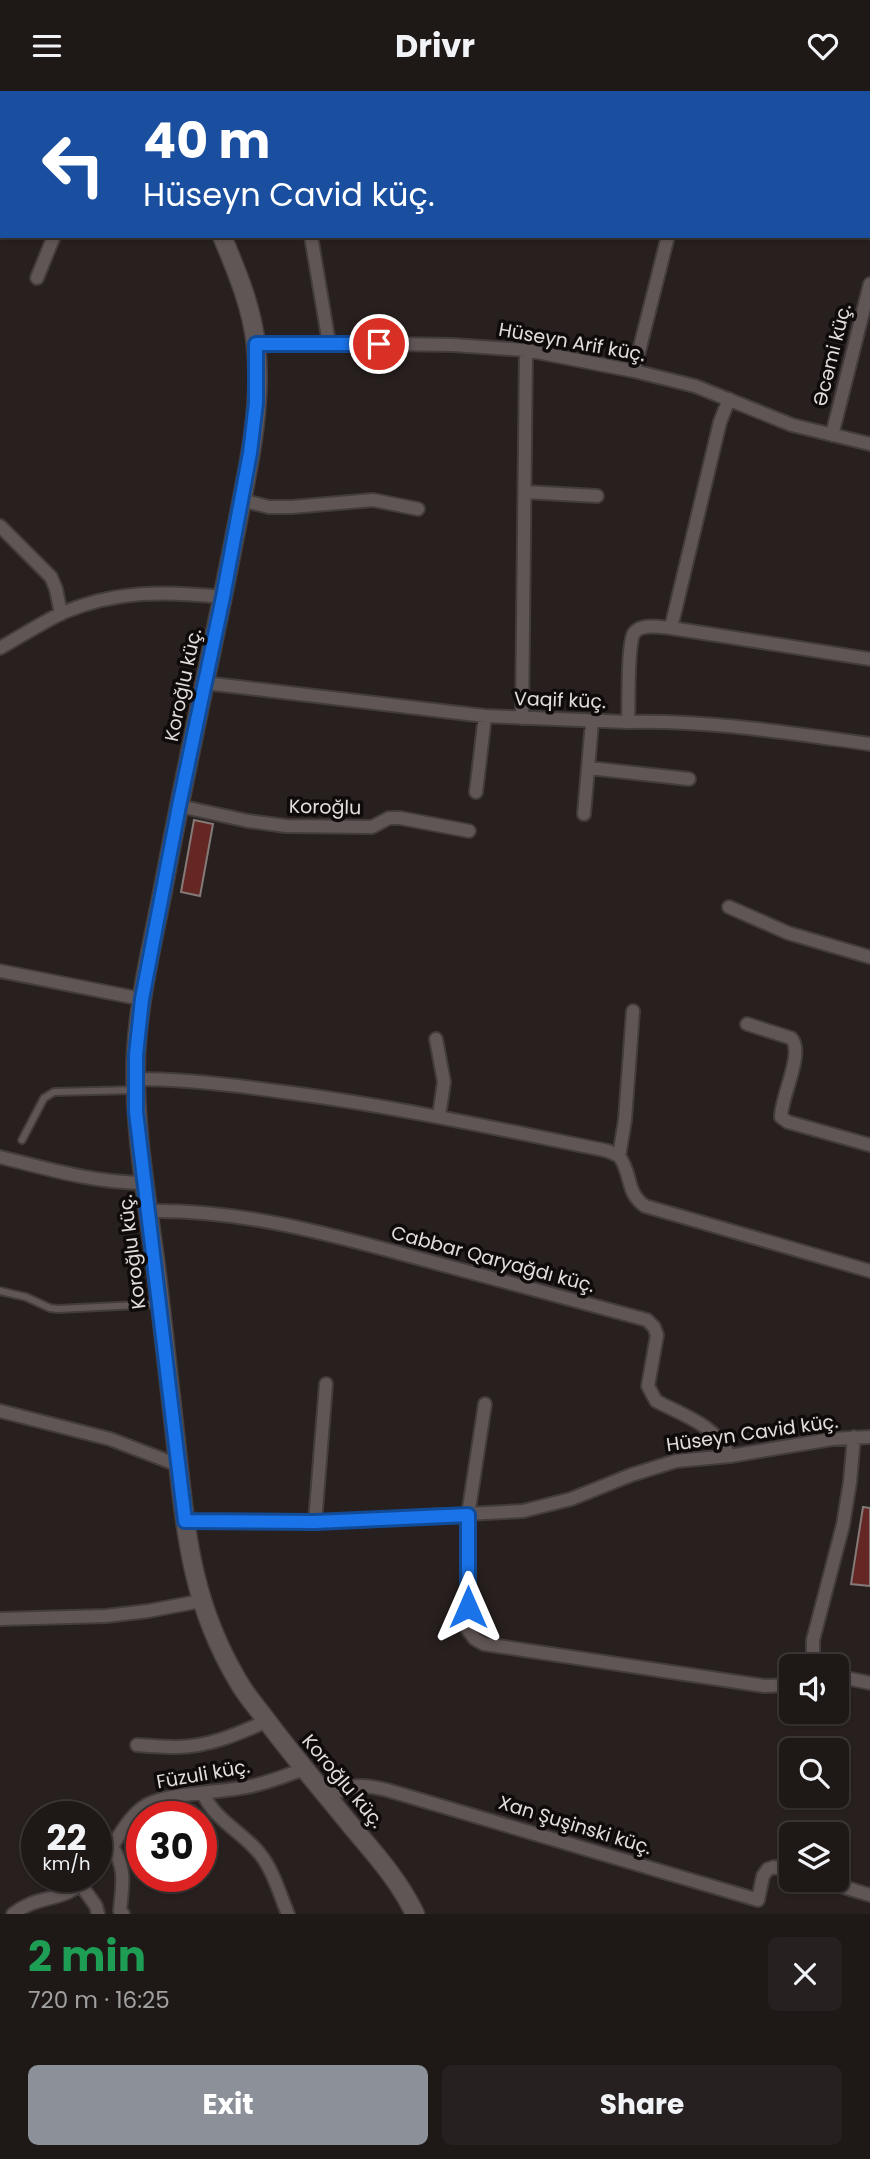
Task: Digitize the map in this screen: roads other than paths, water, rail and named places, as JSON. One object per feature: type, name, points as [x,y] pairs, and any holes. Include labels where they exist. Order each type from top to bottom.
[{"type":"street","points":[[37,278],[53,238]]},
{"type":"street","name":"Koroğlu küç.","points":[[223,238],[238,274],[256,344],[256,403],[223,597],[142,999],[138,1027],[136,1112],[185,1521],[201,1601],[221,1652],[241,1686],[304,1769],[391,1874],[415,1914]]},
{"type":"street","points":[[311,238],[330,343]]},
{"type":"street","points":[[634,371],[667,238]]},
{"type":"street","name":"Əcəmi küç.","points":[[832,435],[870,283]]},
{"type":"street","name":"Hüseyn Arif küç.","points":[[256,344],[453,345],[526,350],[695,386],[792,425],[870,444]]},
{"type":"street","points":[[522,718],[526,350]]},
{"type":"street","points":[[671,628],[720,422],[729,398]]},
{"type":"street","points":[[525,492],[597,496]]},
{"type":"street","points":[[241,500],[270,507],[292,507],[373,500],[418,509]]},
{"type":"street","points":[[0,526],[51,577],[61,614]]},
{"type":"street","points":[[0,648],[61,614],[109,597],[178,593],[223,597]]},
{"type":"street","name":"Vaqif küç.","points":[[205,683],[485,716],[628,722],[631,646],[634,633],[641,628],[671,628],[870,659]]},
{"type":"street","points":[[476,792],[485,716]]},
{"type":"street","points":[[584,814],[592,722]]},
{"type":"street","points":[[628,722],[722,724],[870,744]]},
{"type":"street","points":[[589,768],[689,779]]},
{"type":"street","name":"Koroğlu","points":[[179,806],[286,826],[372,827],[389,818],[400,818],[469,831]]},
{"type":"street","points":[[729,907],[788,933],[870,957]]},
{"type":"street","points":[[0,971],[142,999]]},
{"type":"street","points":[[619,1156],[625,1121],[633,1011]]},
{"type":"street","points":[[747,1024],[796,1042],[796,1054],[781,1107],[781,1117],[788,1122],[870,1145]]},
{"type":"street","points":[[436,1039],[444,1082],[439,1116]]},
{"type":"street","points":[[136,1085],[180,1080],[334,1098],[439,1116],[608,1151],[619,1156],[626,1166],[633,1194],[637,1201],[645,1206],[870,1271]]},
{"type":"street","points":[[0,1157],[97,1180],[145,1183]]},
{"type":"street","name":"Cabbar Qaryağdı küç.","points":[[149,1210],[207,1213],[277,1224],[376,1247],[647,1320],[657,1335],[648,1386],[651,1394],[656,1401],[714,1433],[730,1456]]},
{"type":"street","points":[[315,1522],[326,1384]]},
{"type":"street","points":[[485,1404],[468,1515],[468,1630],[475,1639],[484,1644],[765,1686],[779,1685]]},
{"type":"street","points":[[0,1411],[110,1439],[178,1465]]},
{"type":"street","points":[[813,1654],[813,1640],[843,1525],[855,1437]]},
{"type":"street","name":"Hüseyn Cavid küç.","points":[[185,1521],[315,1522],[523,1511],[571,1499],[631,1475],[676,1461],[730,1456],[832,1439],[870,1437]]},
{"type":"street","points":[[0,1619],[106,1616],[201,1601]]},
{"type":"street","points":[[849,1679],[870,1683]]},
{"type":"street","points":[[137,1745],[178,1747],[215,1741],[236,1736],[267,1721]]},
{"type":"street","name":"Füzuli küç.","points":[[112,1847],[129,1821],[144,1807],[159,1800],[246,1787],[280,1779],[304,1769]]},
{"type":"street","name":"Xan Şuşinski küç.","points":[[327,1796],[354,1785],[367,1785],[758,1900]]},
{"type":"street","points":[[204,1793],[213,1811],[261,1855],[288,1914]]},
{"type":"street","points":[[112,1847],[121,1860],[123,1873],[120,1911],[123,1914]]},
{"type":"street","points":[[754,1914],[763,1877],[768,1869],[779,1868]]},
{"type":"street","points":[[849,1889],[870,1895]]},
{"type":"street","points":[[13,1914],[25,1904],[57,1898],[67,1892]]},
{"type":"street","points":[[90,1892],[98,1914]]},
{"type":"lane","points":[[22,1140],[44,1098],[54,1093],[136,1085]]},
{"type":"lane","points":[[0,1291],[26,1297],[58,1310],[160,1304]]}]
